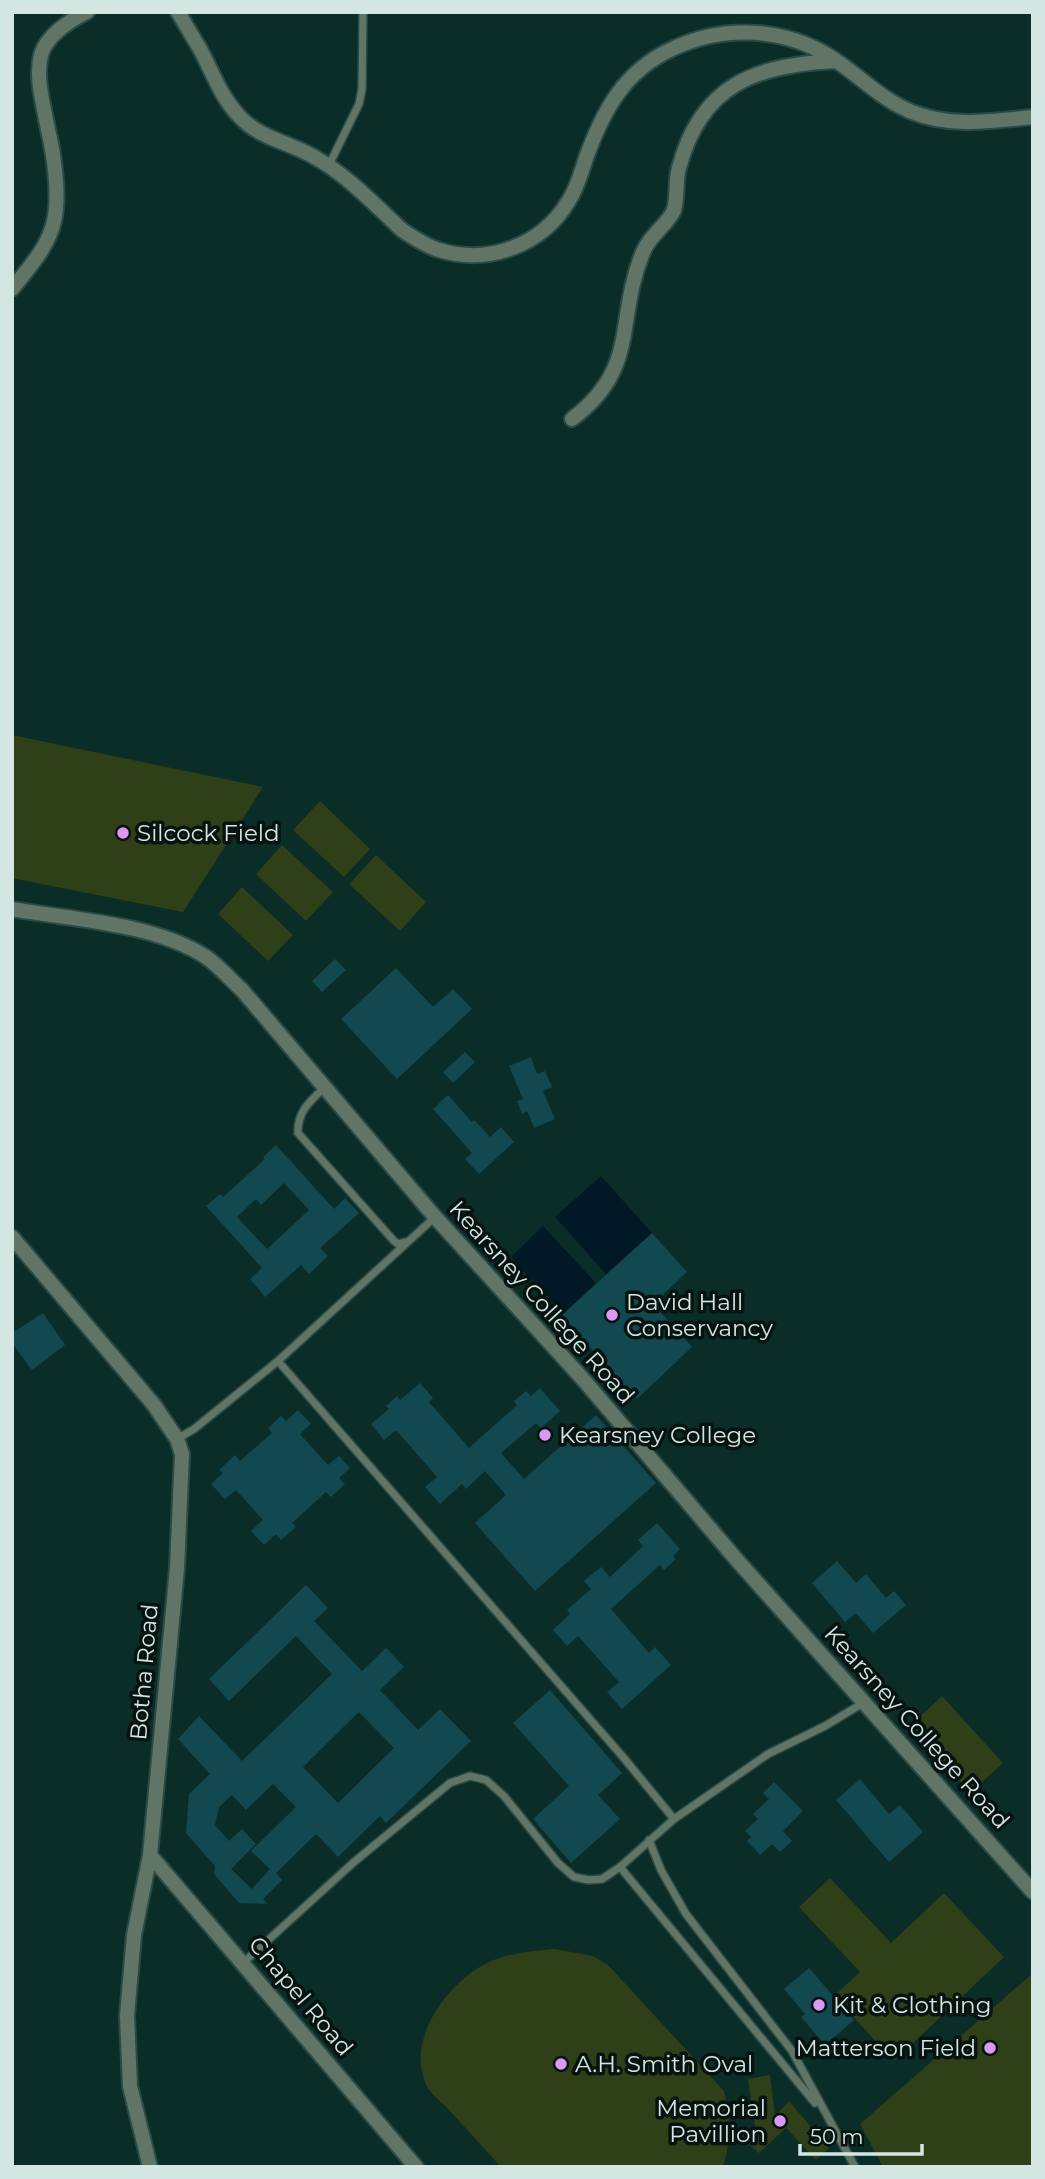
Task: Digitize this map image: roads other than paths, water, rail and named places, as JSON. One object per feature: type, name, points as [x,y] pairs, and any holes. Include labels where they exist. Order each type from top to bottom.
[{"type":"street","points":[[12,289],[44,244],[52,229],[55,215],[55,179],[50,134],[41,96],[41,53],[60,29],[87,12]]},
{"type":"street","points":[[178,12],[199,47],[216,85],[243,120],[263,134],[313,155],[329,165],[402,230],[428,246],[459,255],[498,253],[521,246],[534,238],[559,215],[576,189],[605,110],[630,79],[669,50],[707,37],[748,32],[778,35],[794,40],[836,61],[898,104],[930,118],[957,123],[1033,117]]},
{"type":"street","points":[[572,419],[599,395],[617,364],[630,296],[643,252],[655,232],[672,213],[678,169],[700,117],[718,96],[746,79],[788,66],[836,61]]},
{"type":"street","name":"Kearsney College Road","points":[[12,909],[139,931],[176,942],[207,958],[242,990],[435,1217],[582,1378],[736,1559],[1033,1892]]},
{"type":"street","name":"Botha Road","points":[[12,1237],[154,1405],[177,1439],[182,1454],[177,1568],[150,1855],[134,1935],[127,2016],[130,2086],[150,2167]]},
{"type":"street","name":"Chapel Road","points":[[150,1855],[416,2167]]},
{"type":"lane","points":[[329,165],[359,104],[362,89],[363,12]]},
{"type":"lane","points":[[325,1087],[304,1108],[299,1118],[298,1133],[394,1241],[398,1244],[409,1241]]},
{"type":"lane","points":[[177,1439],[194,1429],[278,1361],[435,1217]]},
{"type":"lane","points":[[278,1361],[674,1819]]},
{"type":"lane","points":[[243,1962],[354,1862],[450,1783],[470,1776],[486,1780],[504,1796],[558,1863],[574,1877],[602,1879],[620,1867],[674,1819],[768,1754],[825,1726],[863,1703]]},
{"type":"lane","points":[[649,1840],[661,1870],[686,1914],[792,2051],[855,2167]]},
{"type":"lane","points":[[620,1867],[825,2115]]},
{"type":"water","points":[[601,1176],[652,1233],[606,1274],[555,1217]]},
{"type":"water","points":[[543,1226],[596,1283],[563,1314],[511,1257]]},
{"type":"place","name":"Silcock Field","points":[[123,833]]},
{"type":"place","name":"David Hall Conservancy","points":[[612,1315]]},
{"type":"place","name":"Kearsney College","points":[[545,1435]]},
{"type":"place","name":"Kit & Clothing","points":[[819,2005]]},
{"type":"place","name":"Matterson Field","points":[[990,2048]]},
{"type":"place","name":"A.H. Smith Oval","points":[[561,2064]]},
{"type":"place","name":"Memorial Pavillion","points":[[780,2121]]}]
